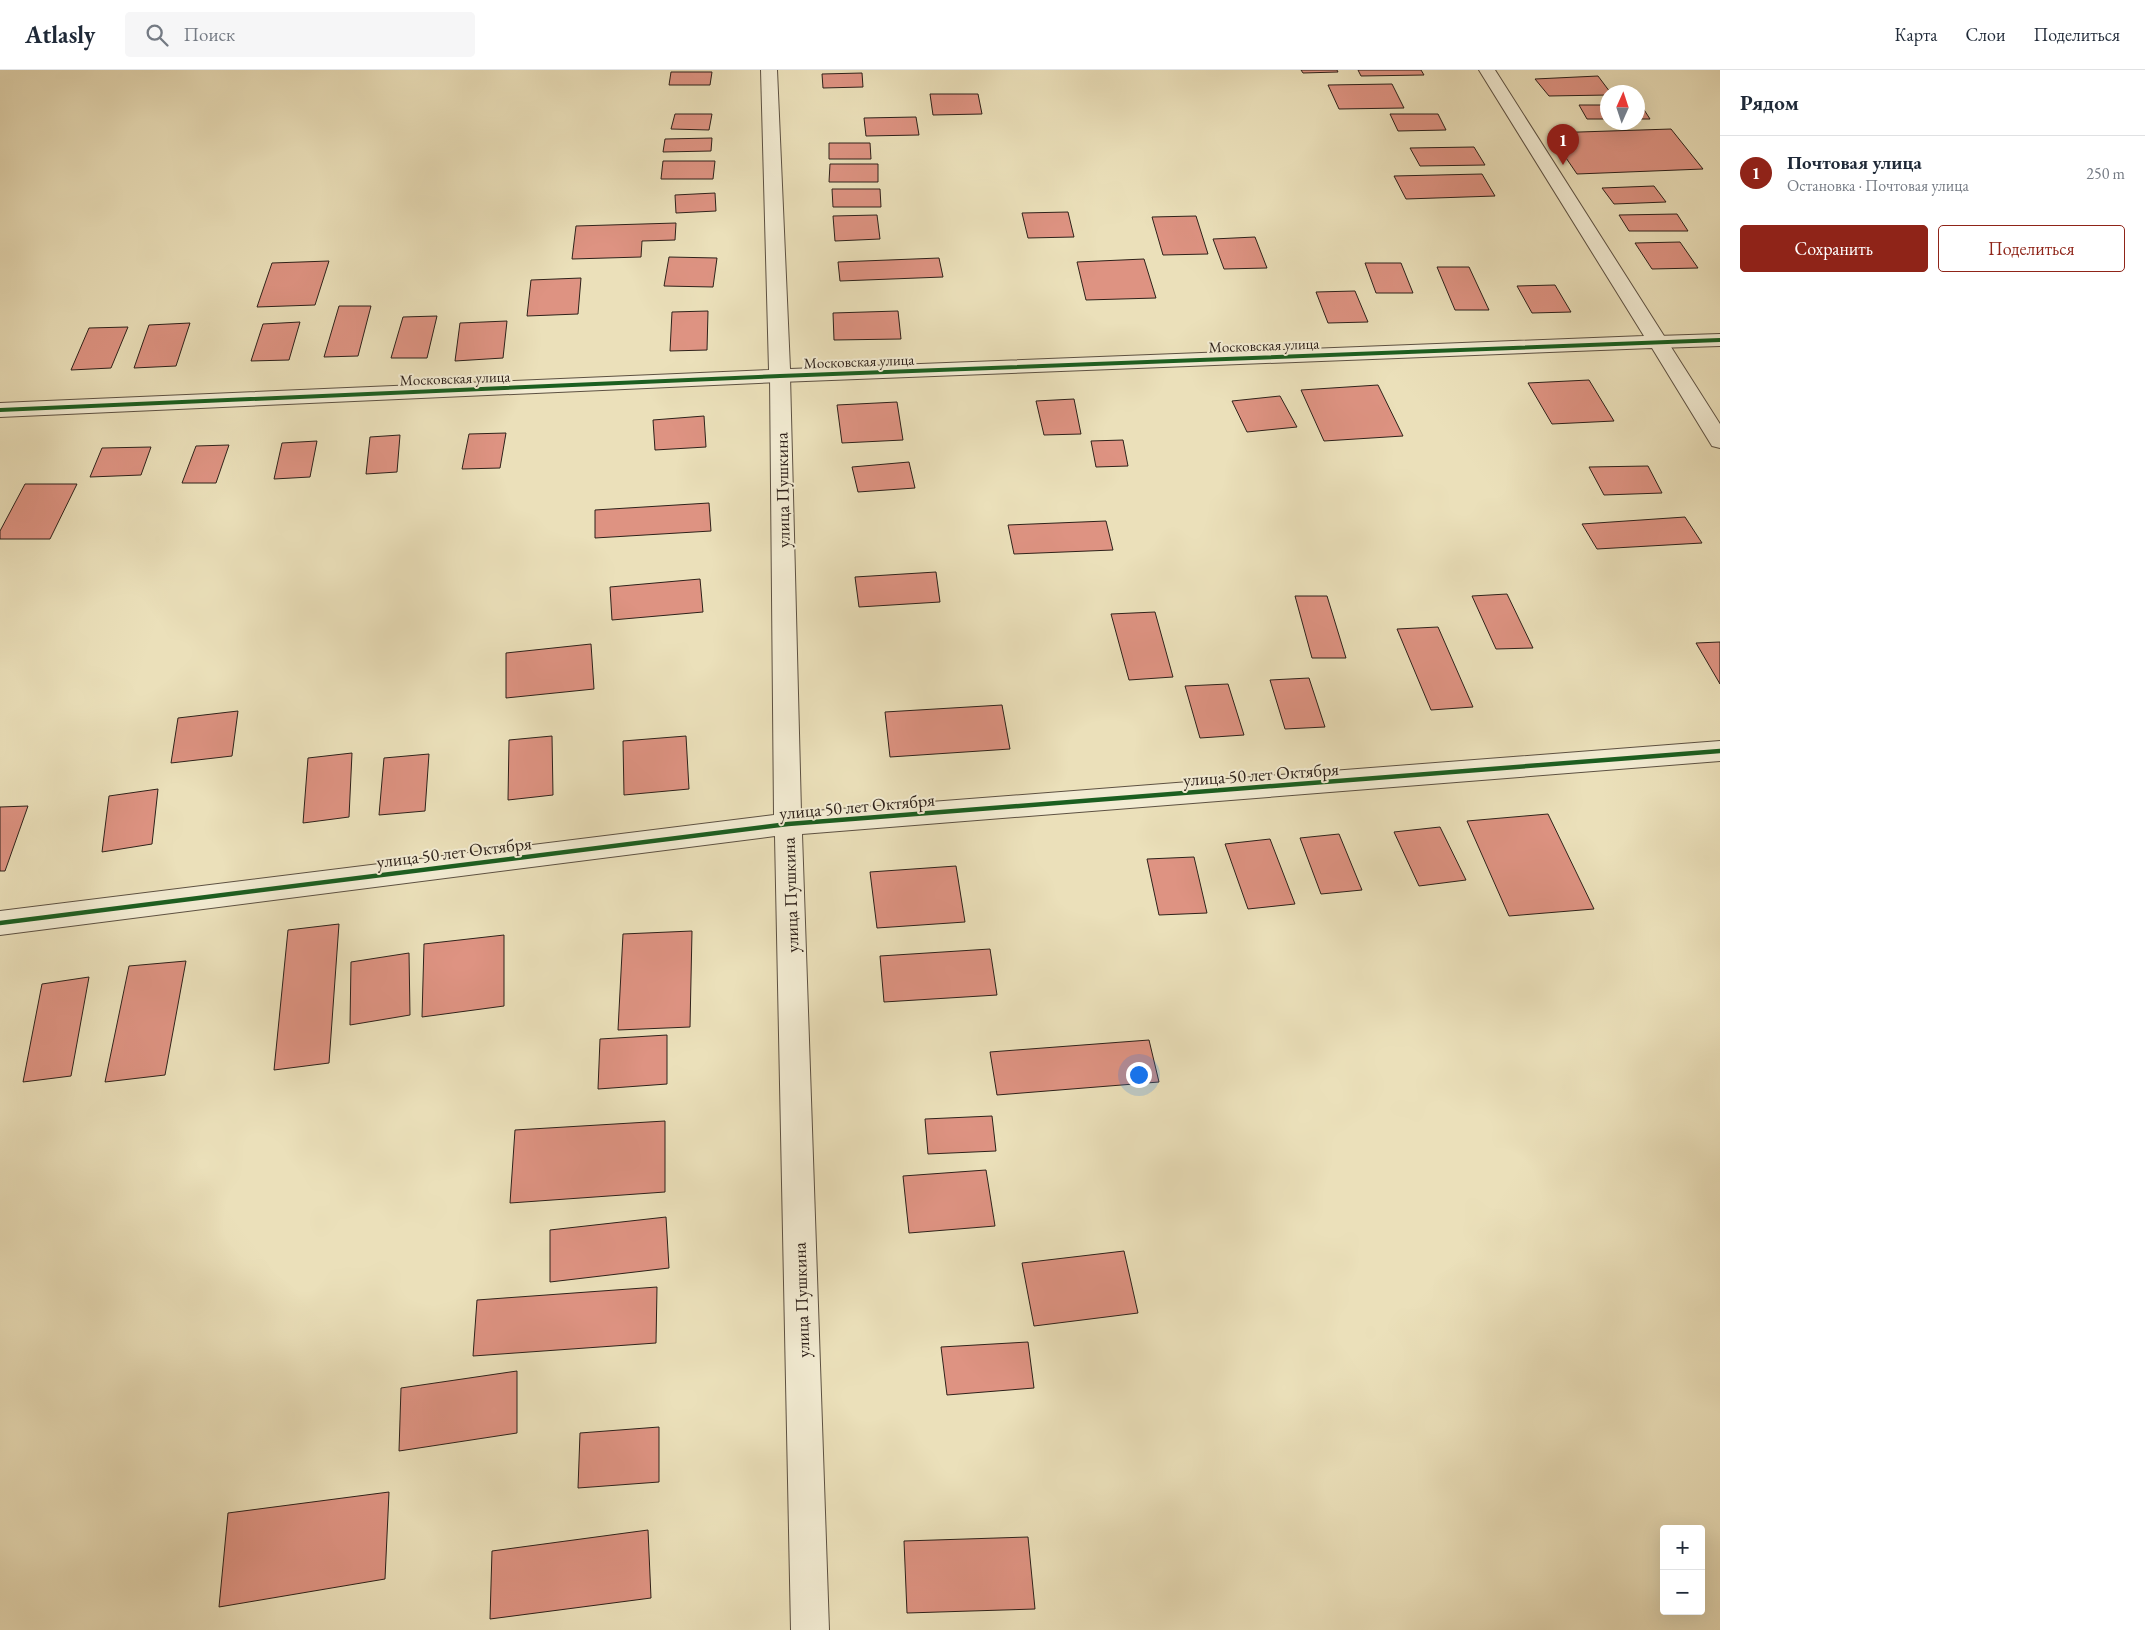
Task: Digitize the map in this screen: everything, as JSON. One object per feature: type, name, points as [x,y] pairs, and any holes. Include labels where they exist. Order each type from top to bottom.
[{"type":"street","name":"улица Пушкина","points":[[769,70],[780,376],[788,824],[810,1630]]},
{"type":"street","points":[[1487,70],[1720,441]]},
{"type":"street","name":"Московская улица","points":[[0,410],[780,376],[1720,340]]},
{"type":"street","name":"улица 50 лет Октября","points":[[0,924],[788,824],[1720,751]]},
{"type":"building","points":[[1301,70],[1337,70],[1338,72],[1303,73]]},
{"type":"building","points":[[1358,70],[1421,70],[1424,75],[1361,76]]},
{"type":"building","points":[[671,72],[712,72],[710,85],[669,85]]},
{"type":"building","points":[[862,73],[863,87],[823,88],[822,74]]},
{"type":"building","points":[[1598,76],[1605,85],[1600,85],[1600,95],[1549,96],[1535,79]]},
{"type":"building","points":[[1392,84],[1404,108],[1339,109],[1328,85]]},
{"type":"building","points":[[930,94],[978,94],[982,114],[933,115]]},
{"type":"building","points":[[1579,105],[1600,105],[1600,119],[1587,119]]},
{"type":"building","points":[[1645,111],[1650,119],[1645,119]]},
{"type":"building","points":[[675,114],[712,114],[709,130],[671,129]]},
{"type":"building","points":[[1390,114],[1438,114],[1446,130],[1398,131]]},
{"type":"building","points":[[916,117],[919,135],[866,136],[864,118]]},
{"type":"building","points":[[1671,129],[1703,169],[1577,174],[1549,133],[1645,130]]},
{"type":"building","points":[[712,138],[711,151],[663,152],[665,139]]},
{"type":"building","points":[[829,143],[870,143],[871,159],[829,159]]},
{"type":"building","points":[[1474,147],[1485,165],[1420,166],[1410,148]]},
{"type":"building","points":[[663,161],[715,161],[713,179],[661,179]]},
{"type":"building","points":[[830,164],[878,164],[878,182],[829,182]]},
{"type":"building","points":[[1482,174],[1495,196],[1406,199],[1394,176]]},
{"type":"building","points":[[1654,186],[1666,202],[1614,204],[1602,188]]},
{"type":"building","points":[[832,189],[880,189],[881,207],[833,207]]},
{"type":"building","points":[[715,193],[716,211],[676,213],[675,195]]},
{"type":"building","points":[[1068,212],[1074,237],[1028,238],[1022,213]]},
{"type":"building","points":[[1677,214],[1688,231],[1629,231],[1619,215]]},
{"type":"building","points":[[877,215],[880,239],[835,241],[833,216]]},
{"type":"building","points":[[1196,216],[1208,254],[1163,255],[1152,217]]},
{"type":"building","points":[[676,223],[675,240],[642,241],[641,257],[572,259],[576,226]]},
{"type":"building","points":[[1255,237],[1267,268],[1224,269],[1213,239]]},
{"type":"building","points":[[1680,242],[1698,268],[1652,269],[1635,243]]},
{"type":"building","points":[[669,257],[717,258],[713,287],[664,286]]},
{"type":"building","points":[[939,258],[943,277],[840,281],[838,262]]},
{"type":"building","points":[[1144,259],[1156,298],[1086,300],[1077,262]]},
{"type":"building","points":[[329,261],[315,305],[257,307],[272,263]]},
{"type":"building","points":[[1365,263],[1401,263],[1413,293],[1376,293]]},
{"type":"building","points":[[1437,267],[1469,267],[1489,310],[1455,310]]},
{"type":"building","points":[[581,278],[578,314],[527,316],[531,280]]},
{"type":"building","points":[[1555,285],[1571,312],[1532,313],[1517,286]]},
{"type":"building","points":[[1355,291],[1368,322],[1328,323],[1316,292]]},
{"type":"building","points":[[339,306],[371,306],[358,356],[324,357]]},
{"type":"building","points":[[708,311],[707,350],[670,351],[672,312]]},
{"type":"building","points":[[898,311],[901,339],[834,340],[833,313]]},
{"type":"building","points":[[437,316],[427,358],[391,358],[403,317]]},
{"type":"building","points":[[507,321],[503,358],[455,361],[460,323]]},
{"type":"building","points":[[300,322],[289,360],[251,361],[263,324]]},
{"type":"building","points":[[190,323],[176,366],[134,368],[149,325]]},
{"type":"building","points":[[128,327],[111,368],[71,370],[89,328]]},
{"type":"building","points":[[1589,380],[1614,421],[1552,424],[1528,383]]},
{"type":"building","points":[[1378,385],[1403,436],[1324,441],[1301,390]]},
{"type":"building","points":[[1280,396],[1297,427],[1247,432],[1232,401]]},
{"type":"building","points":[[1074,399],[1081,434],[1044,435],[1036,401]]},
{"type":"building","points":[[897,402],[903,440],[842,443],[837,405]]},
{"type":"building","points":[[704,416],[706,447],[655,450],[653,420]]},
{"type":"building","points":[[506,433],[500,468],[462,469],[469,434]]},
{"type":"building","points":[[400,435],[397,472],[366,474],[370,437]]},
{"type":"building","points":[[1123,440],[1128,466],[1096,467],[1091,441]]},
{"type":"building","points":[[317,441],[310,477],[274,479],[282,443]]},
{"type":"building","points":[[229,445],[216,483],[182,483],[196,446]]},
{"type":"building","points":[[151,447],[141,475],[90,477],[102,448]]},
{"type":"building","points":[[909,462],[915,488],[858,492],[852,467]]},
{"type":"building","points":[[1648,466],[1662,493],[1604,495],[1589,467]]},
{"type":"building","points":[[25,484],[77,484],[50,539],[0,539],[0,531]]},
{"type":"building","points":[[709,503],[711,531],[595,538],[595,510]]},
{"type":"building","points":[[1685,517],[1702,543],[1597,549],[1582,524]]},
{"type":"building","points":[[1106,521],[1113,550],[1014,554],[1008,525]]},
{"type":"building","points":[[936,572],[940,602],[859,607],[855,577]]},
{"type":"building","points":[[700,579],[703,612],[612,620],[610,587]]},
{"type":"building","points":[[1507,594],[1533,648],[1496,649],[1472,596]]},
{"type":"building","points":[[1295,596],[1327,596],[1346,658],[1312,658]]},
{"type":"building","points":[[1155,612],[1173,677],[1129,680],[1111,614]]},
{"type":"building","points":[[1438,627],[1473,707],[1431,710],[1397,629]]},
{"type":"building","points":[[1720,642],[1720,684],[1696,643]]},
{"type":"building","points":[[591,644],[594,689],[506,698],[506,653]]},
{"type":"building","points":[[1309,678],[1325,727],[1285,729],[1270,680]]},
{"type":"building","points":[[1228,684],[1244,735],[1200,738],[1185,686]]},
{"type":"building","points":[[1002,705],[1010,749],[890,757],[885,712]]},
{"type":"building","points":[[238,711],[232,756],[171,763],[178,718]]},
{"type":"building","points":[[552,736],[553,795],[508,800],[509,740]]},
{"type":"building","points":[[686,736],[689,789],[624,795],[623,741]]},
{"type":"building","points":[[352,753],[349,817],[303,823],[308,758]]},
{"type":"building","points":[[429,754],[425,811],[379,815],[384,758]]},
{"type":"building","points":[[158,789],[152,844],[102,852],[109,796]]},
{"type":"building","points":[[28,806],[5,871],[0,871],[0,807]]},
{"type":"building","points":[[1548,814],[1594,909],[1509,916],[1467,821]]},
{"type":"building","points":[[1440,827],[1466,880],[1419,886],[1394,832]]},
{"type":"building","points":[[1339,834],[1362,890],[1321,894],[1300,838]]},
{"type":"building","points":[[1270,839],[1295,904],[1248,909],[1225,844]]},
{"type":"building","points":[[1194,857],[1207,913],[1159,915],[1147,859]]},
{"type":"building","points":[[956,866],[965,922],[877,928],[870,872]]},
{"type":"building","points":[[339,924],[329,1063],[274,1070],[288,930]]},
{"type":"building","points":[[692,931],[690,1027],[618,1030],[623,934]]},
{"type":"building","points":[[504,935],[504,1006],[422,1017],[424,944]]},
{"type":"building","points":[[990,949],[997,995],[884,1002],[880,956]]},
{"type":"building","points":[[409,953],[410,1015],[350,1025],[351,962]]},
{"type":"building","points":[[186,961],[165,1075],[105,1082],[129,966]]},
{"type":"building","points":[[89,977],[71,1076],[23,1082],[42,984]]},
{"type":"building","points":[[667,1035],[667,1084],[598,1089],[600,1039]]},
{"type":"building","points":[[1149,1040],[1159,1082],[997,1095],[990,1052]]},
{"type":"building","points":[[992,1116],[996,1151],[928,1154],[925,1119]]},
{"type":"building","points":[[665,1121],[665,1192],[510,1203],[515,1130]]},
{"type":"building","points":[[986,1170],[995,1226],[909,1233],[903,1176]]},
{"type":"building","points":[[666,1217],[669,1268],[550,1282],[550,1230]]},
{"type":"building","points":[[1124,1251],[1138,1313],[1034,1326],[1022,1263]]},
{"type":"building","points":[[657,1287],[656,1343],[473,1356],[477,1300]]},
{"type":"building","points":[[1028,1342],[1034,1388],[947,1395],[941,1347]]},
{"type":"building","points":[[517,1371],[517,1433],[399,1451],[401,1388]]},
{"type":"building","points":[[659,1427],[659,1482],[578,1488],[580,1433]]},
{"type":"building","points":[[389,1492],[385,1579],[219,1607],[228,1513]]},
{"type":"building","points":[[648,1530],[651,1598],[490,1619],[492,1551]]},
{"type":"building","points":[[1028,1537],[1035,1609],[907,1613],[904,1541]]},
{"type":"cycle path","points":[[0,410],[780,376],[1720,340]]},
{"type":"cycle path","points":[[0,923],[788,824],[1720,751]]},
{"type":"place","name":"Почтовая улица","points":[[1563,165]]}]
